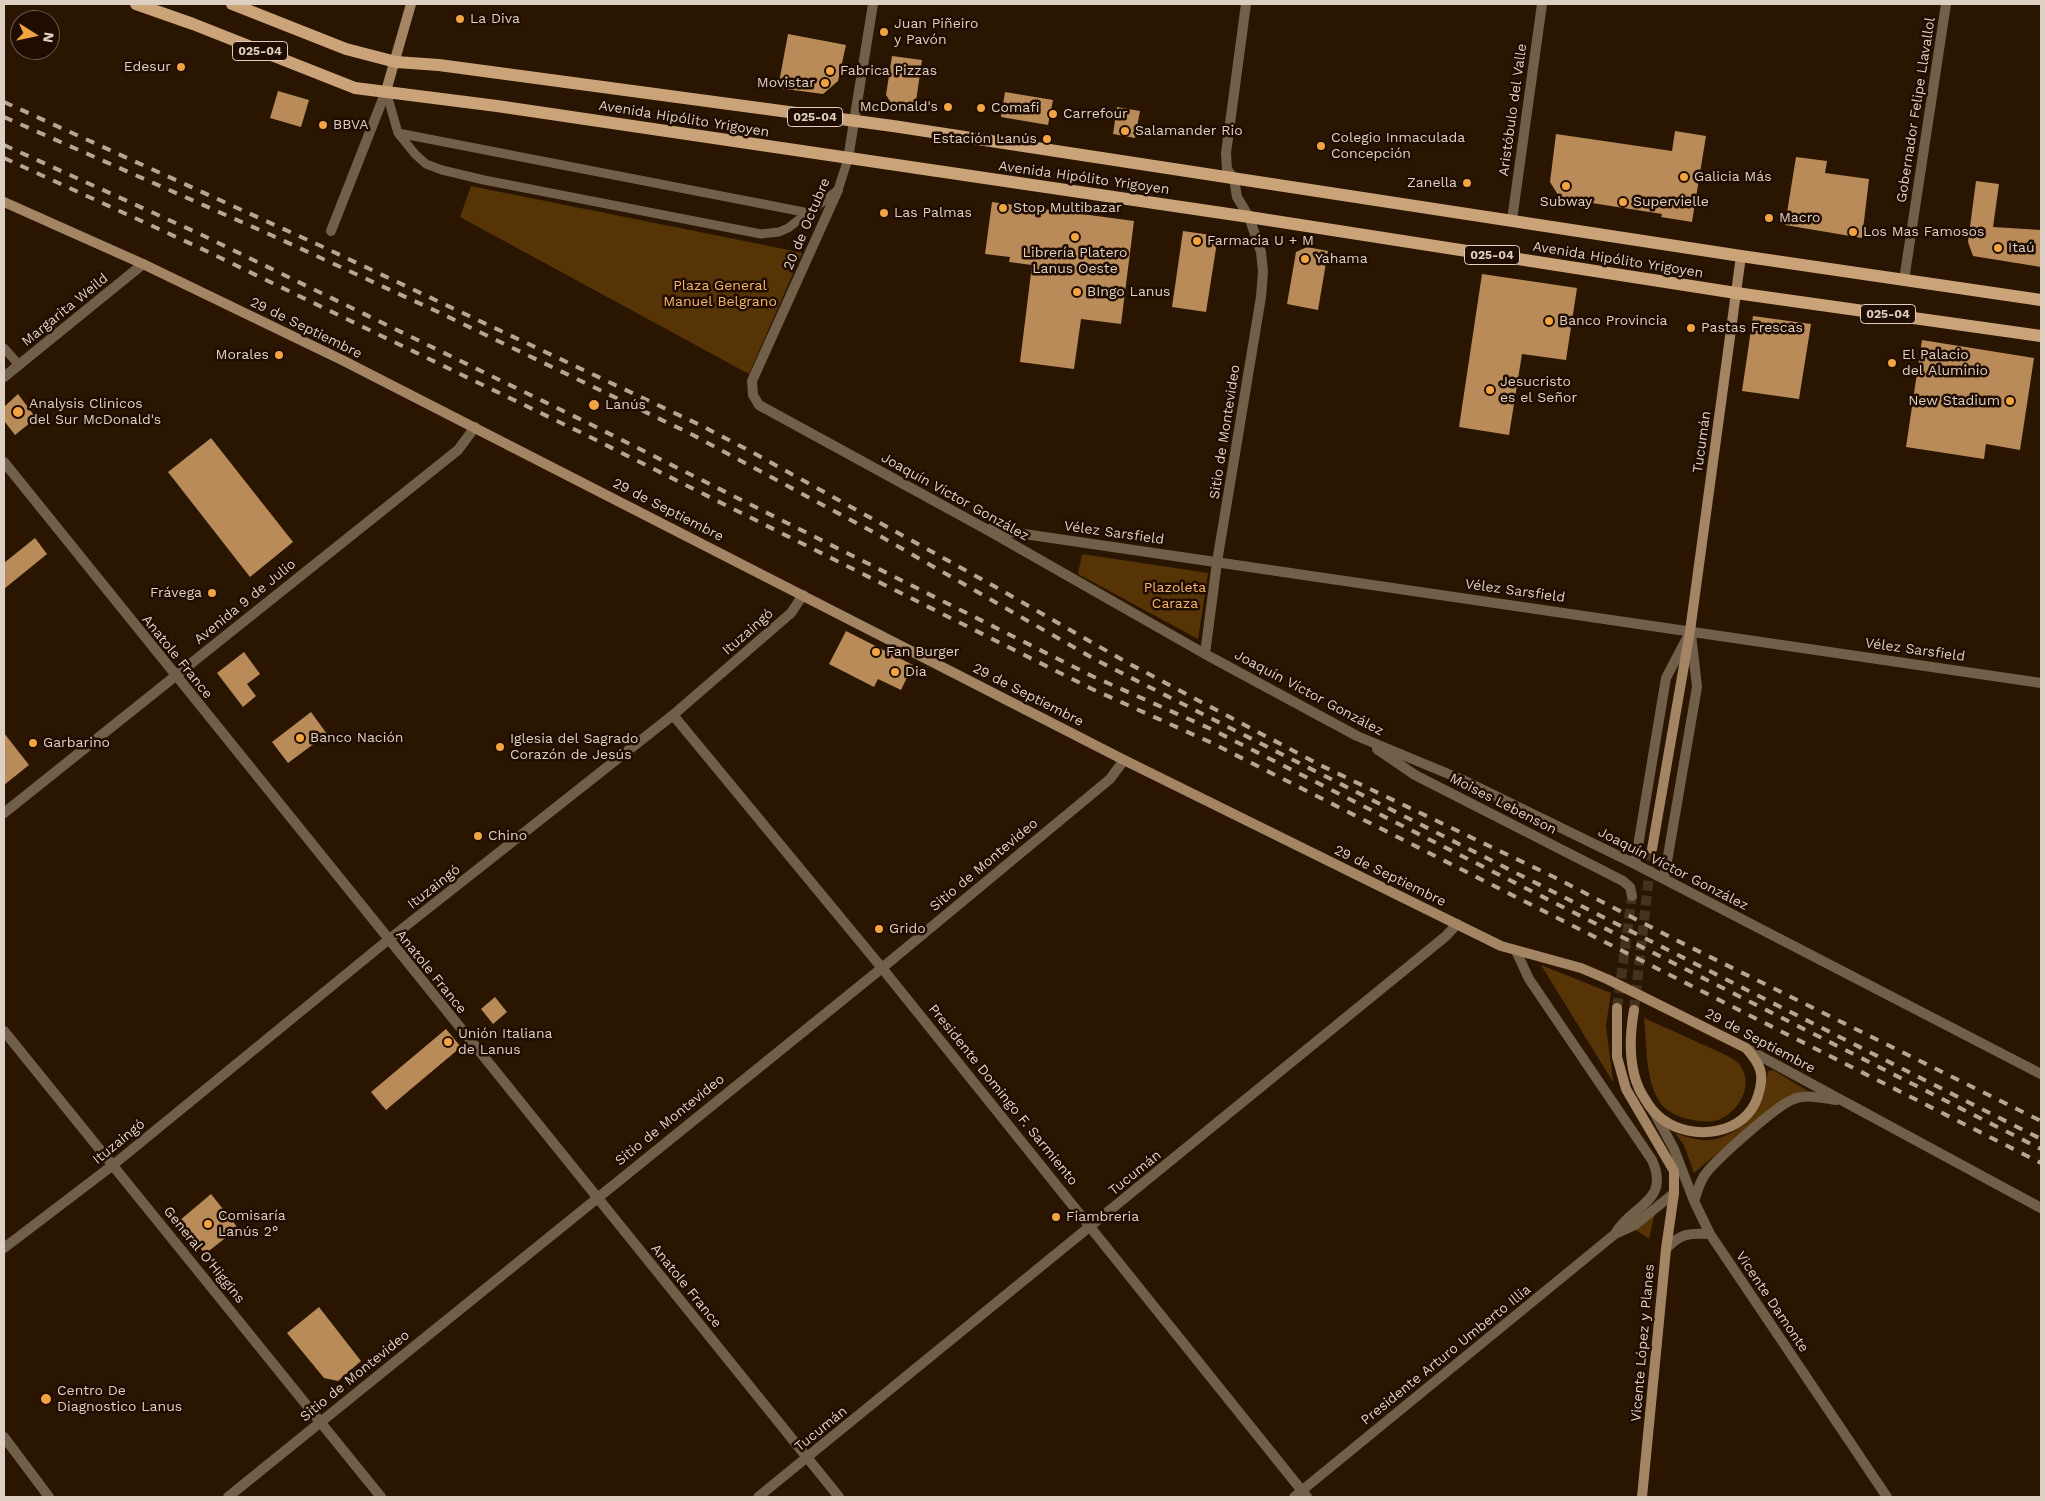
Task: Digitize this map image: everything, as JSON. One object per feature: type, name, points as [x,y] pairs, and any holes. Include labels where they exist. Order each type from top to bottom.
[{"type":"main road","name":"Avenida Hipólito Yrigoyen","points":[[136,4],[193,24],[356,88],[497,106],[1249,217],[1736,293],[2041,336]]},
{"type":"main road","name":"Avenida Hipólito Yrigoyen","points":[[232,4],[346,49],[396,62],[439,66],[854,122],[2041,300]]},
{"type":"street","points":[[331,231],[386,91],[396,62],[411,4]]},
{"type":"street","points":[[848,159],[872,4]]},
{"type":"street","name":"Sitio de Montevideo","points":[[1205,654],[1217,562],[1264,272],[1261,252],[1249,217],[1237,197],[1234,179],[1227,169],[1226,153],[1246,4]]},
{"type":"street","name":"Aristóbulo del Valle","points":[[1512,220],[1542,4]]},
{"type":"street","name":"Gobernador Felipe Llavallol","points":[[1904,280],[1946,4]]},
{"type":"street","name":"20 de Octubre","points":[[752,381],[838,190]]},
{"type":"street","name":"29 de Septiembre","points":[[4,202],[143,264],[344,361],[1124,760],[1457,924],[1516,951],[1573,966],[1607,979],[1746,1048],[2041,1208]]},
{"type":"street","name":"Tucumán","points":[[1664,879],[1697,687],[1690,631],[1741,256]]},
{"type":"street","name":"Margarita Weild","points":[[4,377],[143,264]]},
{"type":"street","name":"Joaquín Víctor González","points":[[752,381],[753,395],[759,405],[984,528],[1205,654],[1357,736],[1463,780],[1635,864],[2041,1074]]},
{"type":"street","name":"Avenida 9 de Julio","points":[[4,813],[458,450],[475,427]]},
{"type":"street","name":"Anatole France","points":[[4,462],[839,1497]]},
{"type":"street","name":"Vélez Sarsfield","points":[[984,528],[2041,683]]},
{"type":"street","name":"Ituzaingó","points":[[4,1248],[113,1165],[388,940],[672,715],[791,613],[803,595]]},
{"type":"street","points":[[1652,849],[1690,631]]},
{"type":"street","name":"Tucumán","points":[[1635,864],[1666,678],[1690,631]]},
{"type":"street","name":"Presidente Domingo F. Sarmiento","points":[[672,715],[882,968],[1091,1226],[1301,1495]]},
{"type":"street","name":"Moises Lebenson","points":[[1357,736],[1415,775],[1623,881],[1630,887],[1632,896]]},
{"type":"street","name":"Sitio de Montevideo","points":[[228,1497],[596,1197],[882,968],[1110,779],[1124,760]]},
{"type":"street","name":"Tucumán","points":[[758,1497],[1446,936],[1457,924]]},
{"type":"street","name":"Presidente Arturo Umberto Illia","points":[[1516,951],[1529,979],[1652,1160],[1656,1169],[1657,1181],[1652,1197],[1621,1223],[1615,1234]]},
{"type":"street","points":[[1616,1008],[1618,1057],[1626,1089],[1674,1171],[1674,1192]]},
{"type":"street","points":[[1634,1010],[1630,1031],[1633,1066],[1644,1098],[1663,1120],[1678,1127],[1712,1132],[1735,1125],[1750,1112],[1756,1104],[1761,1087],[1760,1068],[1757,1060],[1746,1048]]},
{"type":"street","name":"General O'Higgins","points":[[4,1031],[381,1497]]},
{"type":"street","points":[[1694,1202],[1699,1186],[1711,1168],[1778,1107],[1793,1099],[1803,1097],[1842,1101]]},
{"type":"street","name":"Vicente Damonte","points":[[1654,1111],[1674,1149],[1694,1202],[1710,1234],[1887,1497]]},
{"type":"street","name":"Presidente Arturo Umberto Illia","points":[[1301,1495],[1615,1234],[1636,1225],[1674,1192]]},
{"type":"street","name":"Vicente López y Planes","points":[[1642,1497],[1666,1249],[1674,1192]]},
{"type":"street","points":[[1666,1249],[1675,1239],[1685,1235],[1695,1233],[1710,1234]]},
{"type":"street","points":[[4,1437],[49,1497]]},
{"type":"lane","points":[[386,91],[398,133],[426,164],[442,170],[761,234],[779,232],[809,213],[838,190]]},
{"type":"lane","points":[[398,133],[809,213]]},
{"type":"lane","name":"20 de Octubre","points":[[838,190],[848,159]]},
{"type":"lane","points":[[4,348],[19,365]]},
{"type":"green space","name":"Plaza General Manuel Belgrano","points":[[471,186],[802,253],[749,374],[460,217]]},
{"type":"green space","name":"Plazoleta Caraza","points":[[1082,554],[1208,573],[1198,639],[1078,574]]},
{"type":"green space","points":[[1541,965],[1611,993],[1606,1025],[1613,1082]]},
{"type":"green space","points":[[1644,1018],[1726,1055],[1738,1063],[1744,1072],[1746,1080],[1743,1096],[1733,1111],[1718,1120],[1697,1121],[1673,1114],[1664,1107],[1654,1092],[1651,1082],[1647,1061]]},
{"type":"green space","points":[[1773,1070],[1808,1091],[1799,1093],[1776,1104],[1694,1173],[1684,1145],[1675,1133],[1701,1140],[1711,1140],[1731,1133],[1748,1120],[1761,1103],[1768,1071]]},
{"type":"green space","points":[[1658,1198],[1649,1239],[1636,1230]]},
{"type":"building","points":[[788,34],[846,45],[838,81],[823,94],[778,88]]},
{"type":"building","points":[[892,56],[922,60],[915,108],[892,104],[886,95]]},
{"type":"building","points":[[278,91],[309,100],[301,127],[270,118]]},
{"type":"building","points":[[1005,92],[1053,100],[1048,125],[1001,117]]},
{"type":"building","points":[[1117,107],[1140,111],[1135,138],[1113,134]]},
{"type":"building","points":[[1675,131],[1706,136],[1692,222],[1661,217],[1662,214],[1560,198],[1550,182],[1556,134],[1672,151]]},
{"type":"building","points":[[1796,157],[1827,161],[1825,173],[1869,179],[1862,238],[1785,225]]},
{"type":"building","points":[[1976,181],[1999,184],[1993,227],[2041,230],[2041,267],[1973,256],[1968,242]]},
{"type":"building","name":"BIngo Lanus","points":[[992,202],[1134,221],[1121,324],[1081,319],[1074,369],[1020,362],[1032,265],[1009,262],[1010,257],[985,254]]},
{"type":"building","points":[[1183,231],[1218,236],[1206,312],[1172,307]]},
{"type":"building","points":[[1307,247],[1328,251],[1318,310],[1287,304],[1296,252]]},
{"type":"building","name":"Jesucristo es el Señor","points":[[1482,274],[1577,288],[1566,360],[1522,354],[1509,435],[1459,427]]},
{"type":"building","points":[[1753,316],[1811,324],[1799,399],[1742,391]]},
{"type":"building","points":[[1922,340],[2034,358],[2020,450],[1986,444],[1984,459],[1906,447]]},
{"type":"building","name":"Analysis Clinicos del Sur McDonald's","points":[[18,394],[36,418],[15,435],[5,422],[4,407]]},
{"type":"building","points":[[211,438],[293,542],[250,577],[168,472]]},
{"type":"building","points":[[35,538],[47,554],[4,589],[4,563]]},
{"type":"building","points":[[846,631],[913,665],[901,690],[878,679],[874,687],[829,664]]},
{"type":"building","points":[[244,652],[260,674],[247,684],[256,696],[243,707],[217,673]]},
{"type":"building","name":"Banco Nación","points":[[311,712],[327,734],[288,763],[272,742]]},
{"type":"building","points":[[4,733],[29,765],[4,785]]},
{"type":"building","points":[[495,997],[507,1012],[493,1024],[481,1009]]},
{"type":"building","points":[[446,1029],[461,1047],[386,1110],[371,1092]]},
{"type":"building","name":"Comisaría Lanús 2°","points":[[211,1194],[238,1228],[205,1254],[179,1221]]},
{"type":"building","points":[[319,1307],[361,1361],[338,1381],[324,1378],[287,1333]]},
{"type":"tunnel","points":[[1634,1010],[1652,849]]},
{"type":"tunnel","points":[[1617,1008],[1632,896]]},
{"type":"railway","points":[[4,102],[321,246],[700,425],[992,585],[1126,662],[1320,765],[1554,877],[1676,940],[2041,1121]]},
{"type":"railway","points":[[4,117],[271,235],[436,311],[693,435],[873,532],[1096,660],[2041,1139]]},
{"type":"railway","points":[[4,145],[202,235],[590,424],[1092,676],[1211,729],[2041,1149]]},
{"type":"railway","points":[[4,158],[198,247],[584,434],[1092,689],[1212,743],[2041,1163]]},
{"type":"place","name":"La Diva","points":[[460,19]]},
{"type":"place","name":"Juan Piñeiro y Pavón","points":[[884,32]]},
{"type":"place","name":"Edesur","points":[[181,67]]},
{"type":"place","name":"Fabrica Pizzas","points":[[830,71]]},
{"type":"place","name":"Movistar","points":[[825,83]]},
{"type":"place","name":"McDonald's","points":[[948,107]]},
{"type":"place","name":"Comafi","points":[[981,108]]},
{"type":"place","name":"Carrefour","points":[[1053,114]]},
{"type":"place","name":"BBVA","points":[[323,125]]},
{"type":"place","name":"Salamander Rio","points":[[1125,131]]},
{"type":"place","name":"Estación Lanús","points":[[1047,139]]},
{"type":"place","name":"Colegio Inmaculada Concepción","points":[[1321,146]]},
{"type":"place","name":"Galicia Más","points":[[1684,177]]},
{"type":"place","name":"Zanella","points":[[1467,183]]},
{"type":"place","name":"Subway","points":[[1566,186]]},
{"type":"place","name":"Supervielle","points":[[1623,202]]},
{"type":"place","name":"Stop Multibazar","points":[[1003,208]]},
{"type":"place","name":"Las Palmas","points":[[884,213]]},
{"type":"place","name":"Macro","points":[[1769,218]]},
{"type":"place","name":"Los Mas Famosos","points":[[1853,232]]},
{"type":"place","name":"Librería Platero Lanus Oeste","points":[[1075,237]]},
{"type":"place","name":"Farmacia U + M","points":[[1197,241]]},
{"type":"place","name":"Itaú","points":[[1998,248]]},
{"type":"place","name":"Yahama","points":[[1305,259]]},
{"type":"place","name":"BIngo Lanus","points":[[1077,292]]},
{"type":"place","name":"Banco Provincia","points":[[1549,321]]},
{"type":"place","name":"Pastas Frescas","points":[[1691,328]]},
{"type":"place","name":"Morales","points":[[279,355]]},
{"type":"place","name":"El Palacio del Aluminio","points":[[1892,363]]},
{"type":"place","name":"Jesucristo es el Señor","points":[[1490,390]]},
{"type":"place","name":"New Stadium","points":[[2010,401]]},
{"type":"place","name":"Lanús","points":[[594,405]]},
{"type":"place","name":"Analysis Clinicos del Sur McDonald's","points":[[18,412]]},
{"type":"place","name":"Frávega","points":[[212,593]]},
{"type":"place","name":"Fan Burger","points":[[876,652]]},
{"type":"place","name":"Dia","points":[[895,672]]},
{"type":"place","name":"Banco Nación","points":[[300,738]]},
{"type":"place","name":"Garbarino","points":[[33,743]]},
{"type":"place","name":"Iglesia del Sagrado Corazón de Jesús","points":[[500,747]]},
{"type":"place","name":"Chino","points":[[478,836]]},
{"type":"place","name":"Grido","points":[[879,929]]},
{"type":"place","name":"Unión Italiana de Lanus","points":[[448,1042]]},
{"type":"place","name":"Fiambreria","points":[[1056,1217]]},
{"type":"place","name":"Comisaría Lanús 2°","points":[[208,1224]]},
{"type":"place","name":"Centro De Diagnostico Lanus","points":[[46,1399]]}]
